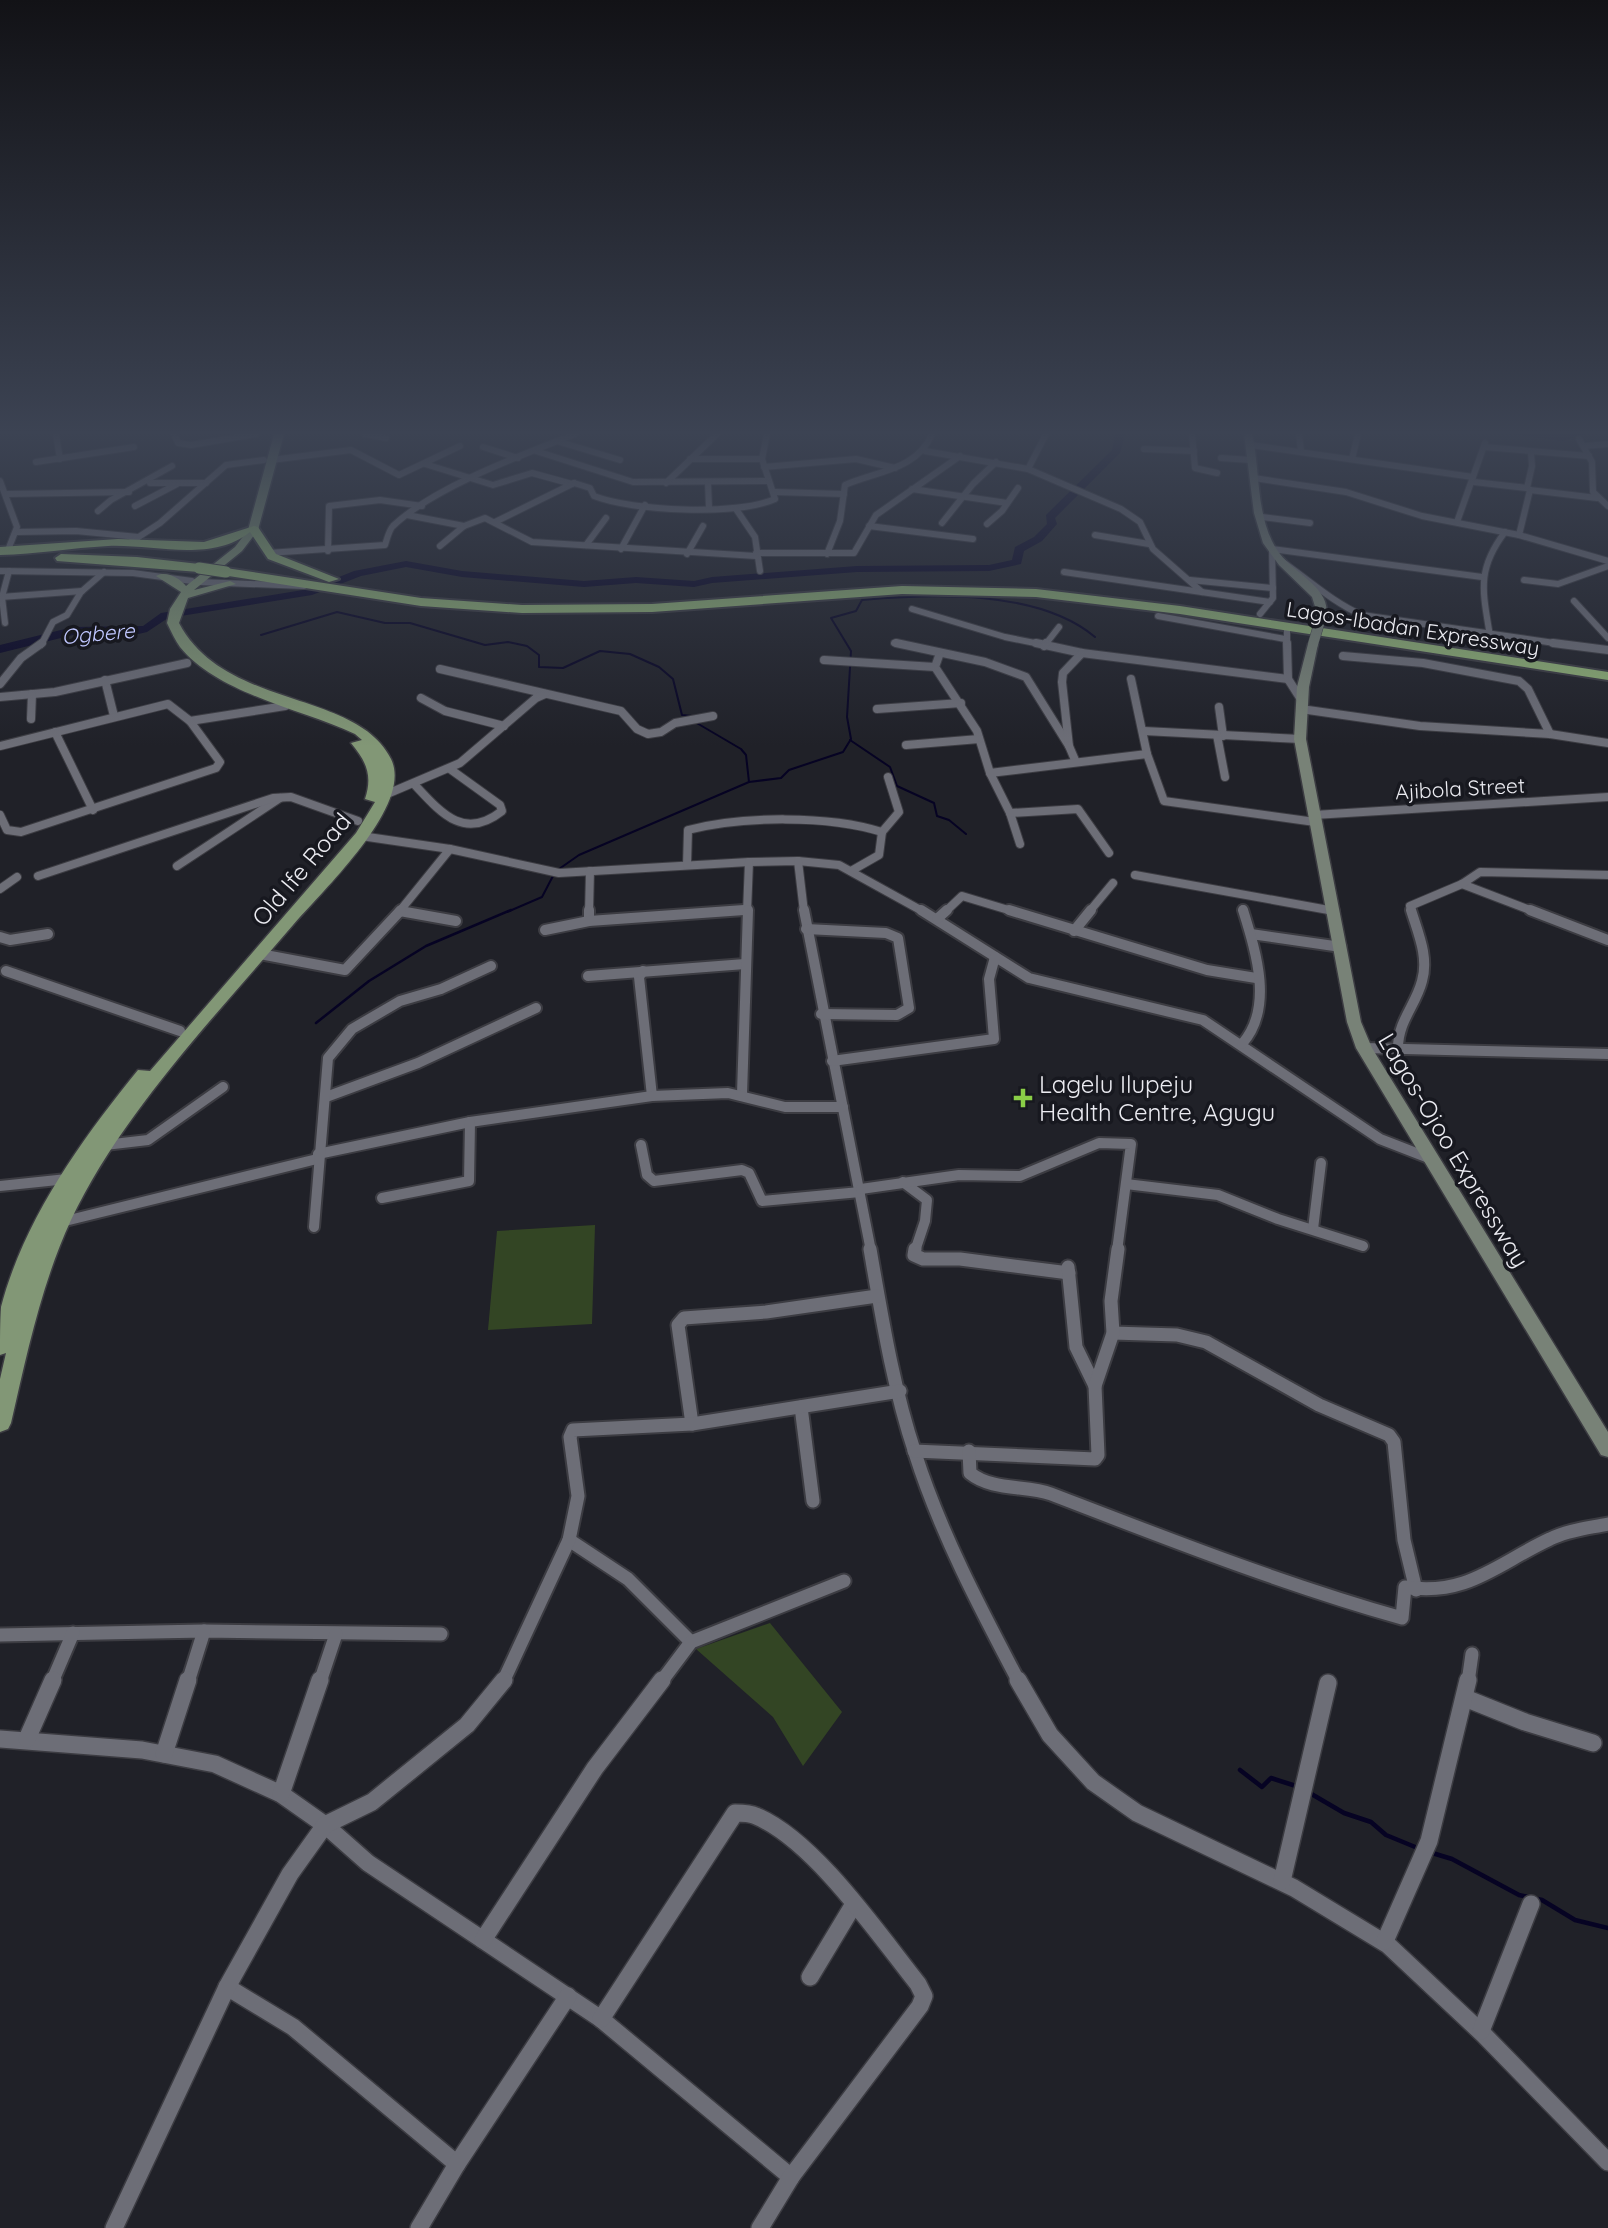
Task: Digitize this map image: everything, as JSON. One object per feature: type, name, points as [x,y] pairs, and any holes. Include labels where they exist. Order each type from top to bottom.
[{"type":"highway","points":[[34,550],[134,539],[208,545],[236,538]]},
{"type":"highway","points":[[256,538],[268,553],[332,579]]},
{"type":"highway","name":"Lagos-Ibadan Expressway","points":[[3,554],[34,550],[129,551],[215,560],[440,594],[545,600],[628,600],[840,583],[950,580],[1065,586],[1173,594],[1260,614],[1608,666]]},
{"type":"highway","name":"Lagos-Ibadan Expressway","points":[[3,554],[199,568],[228,578],[310,586],[421,602],[522,609],[652,608],[927,589],[1054,594],[1607,682]]},
{"type":"main road","points":[[187,663],[170,642],[170,614],[183,593],[242,538]]},
{"type":"main road","points":[[1266,538],[1275,554]]},
{"type":"main road","name":"Lagos-Ojoo Expressway","points":[[1275,554],[1317,596],[1322,614],[1313,644],[1302,705],[1300,739],[1354,1022],[1364,1048],[1385,1086],[1434,1160],[1608,1449]]},
{"type":"main road","points":[[162,576],[178,583],[183,593]]},
{"type":"main road","points":[[183,593],[228,578]]},
{"type":"main road","name":"Old Ife Road","points":[[0,1347],[29,1261],[67,1179],[117,1106],[360,828],[376,789],[372,758],[351,737],[199,662],[179,640],[170,614]]},
{"type":"main road","name":"Old Ife Road","points":[[0,1423],[22,1325],[61,1222],[105,1145],[159,1071],[182,1034],[260,954],[387,794],[388,763],[378,747],[360,731],[295,708],[187,663]]},
{"type":"street","points":[[3,554],[13,538]]},
{"type":"street","points":[[128,538],[134,539]]},
{"type":"street","points":[[328,538],[328,551]]},
{"type":"street","points":[[268,553],[385,545],[389,538]]},
{"type":"street","points":[[440,546],[450,538]]},
{"type":"street","points":[[522,538],[527,541],[687,554],[756,555],[854,553],[862,538]]},
{"type":"street","points":[[586,545],[591,538]]},
{"type":"street","points":[[621,549],[627,538]]},
{"type":"street","points":[[687,554],[696,538]]},
{"type":"street","points":[[755,538],[760,571]]},
{"type":"street","points":[[827,554],[833,538]]},
{"type":"street","points":[[958,538],[973,540]]},
{"type":"street","points":[[1108,538],[1149,544]]},
{"type":"street","points":[[1147,538],[1149,544],[1202,592]]},
{"type":"street","points":[[1490,636],[1482,578],[1484,560],[1501,538]]},
{"type":"street","points":[[1528,538],[1608,563]]},
{"type":"street","points":[[1275,554],[1482,578]]},
{"type":"street","points":[[1260,614],[1270,602],[1275,554]]},
{"type":"street","points":[[1275,554],[1303,573],[1347,610],[1374,618],[1490,636],[1608,650]]},
{"type":"street","points":[[1524,580],[1558,584],[1608,563]]},
{"type":"street","points":[[5,623],[1,615],[3,570],[104,572],[195,581],[228,578]]},
{"type":"street","points":[[0,684],[21,657],[42,643],[53,622],[67,615],[82,591],[104,572]]},
{"type":"street","points":[[1064,572],[1173,594],[1202,592],[1270,602]]},
{"type":"street","points":[[1191,580],[1273,587]]},
{"type":"street","points":[[1,597],[82,591]]},
{"type":"street","points":[[1574,601],[1608,638]]},
{"type":"street","points":[[912,609],[1044,646],[1288,679]]},
{"type":"street","points":[[1158,616],[1179,616]]},
{"type":"street","points":[[1044,646],[1059,627]]},
{"type":"street","points":[[1286,633],[1288,679],[1302,705],[1442,729],[1550,734],[1608,743]]},
{"type":"street","points":[[894,643],[1019,671],[1034,688],[1075,760]]},
{"type":"street","points":[[935,667],[940,653]]},
{"type":"street","points":[[1069,746],[1063,673],[1082,653]]},
{"type":"street","points":[[1343,656],[1423,663],[1519,681],[1528,689],[1550,734]]},
{"type":"street","points":[[824,660],[935,667]]},
{"type":"street","points":[[0,696],[62,691],[187,663]]},
{"type":"street","points":[[935,667],[961,703],[979,739],[990,773],[1010,813],[1020,844]]},
{"type":"street","points":[[440,669],[539,695],[621,711],[634,728],[652,733],[661,732],[673,724],[701,721],[713,716]]},
{"type":"street","points":[[990,773],[1075,760],[1147,754],[1131,679]]},
{"type":"street","points":[[105,680],[114,716]]},
{"type":"street","points":[[31,719],[32,694]]},
{"type":"street","points":[[387,794],[450,769],[539,695]]},
{"type":"street","points":[[421,698],[445,711],[504,726]]},
{"type":"street","points":[[877,709],[961,703]]},
{"type":"street","points":[[0,746],[168,704],[190,721],[220,765],[93,810],[21,832],[7,830],[0,815]]},
{"type":"street","points":[[1219,707],[1224,777]]},
{"type":"street","points":[[190,721],[295,708]]},
{"type":"street","points":[[1144,731],[1300,739]]},
{"type":"street","points":[[55,732],[93,810]]},
{"type":"street","points":[[906,745],[979,739]]},
{"type":"street","name":"Ajibola Street","points":[[1147,754],[1164,801],[1315,818],[1608,797]]},
{"type":"street","points":[[414,784],[432,803],[470,825],[479,825],[502,811],[500,805],[450,769]]},
{"type":"street","points":[[851,871],[878,855],[882,832],[895,823],[900,812],[898,797],[888,777]]},
{"type":"street","points":[[177,866],[282,796]]},
{"type":"street","points":[[38,876],[282,796],[360,828],[559,873],[749,862],[827,863],[851,871],[872,886],[937,919],[995,957],[1041,982],[1187,1014],[1217,1027],[1380,1139],[1434,1160]]},
{"type":"street","points":[[1010,813],[1078,809],[1109,853]]},
{"type":"street","points":[[687,865],[688,830],[731,821],[828,824],[882,832]]},
{"type":"street","points":[[260,954],[345,970],[400,911],[450,849]]},
{"type":"street","points":[[798,861],[806,929],[814,960],[821,1014],[844,1107],[877,1296],[914,1451],[964,1573],[1045,1727],[1069,1759],[1095,1784],[1137,1812],[1217,1853],[1282,1881],[1384,1941],[1480,2031],[1608,2162]]},
{"type":"street","points":[[742,1094],[749,862]]},
{"type":"street","points":[[589,921],[590,871]]},
{"type":"street","points":[[1398,1048],[1396,1032],[1424,972],[1421,940],[1410,906],[1462,884],[1480,872],[1608,875]]},
{"type":"street","points":[[1135,875],[1334,911]]},
{"type":"street","points":[[0,889],[17,877]]},
{"type":"street","points":[[1074,931],[1113,883]]},
{"type":"street","points":[[1462,884],[1608,940]]},
{"type":"street","points":[[937,919],[961,895],[1207,971],[1256,978]]},
{"type":"street","points":[[545,930],[589,921],[747,909]]},
{"type":"street","points":[[1242,909],[1251,934],[1260,1006],[1255,1028],[1242,1044]]},
{"type":"street","points":[[400,911],[456,921]]},
{"type":"street","points":[[806,929],[886,933],[898,938],[909,1009],[897,1014],[821,1014]]},
{"type":"street","points":[[0,937],[10,940],[48,934]]},
{"type":"street","points":[[1251,934],[1340,947]]},
{"type":"street","points":[[832,1061],[994,1039],[987,985],[988,971],[995,957]]},
{"type":"street","points":[[588,976],[745,964]]},
{"type":"street","points":[[314,1227],[318,1156],[326,1097],[325,1063],[352,1029],[400,1001],[441,989],[491,966]]},
{"type":"street","points":[[6,971],[182,1034]]},
{"type":"street","points":[[643,971],[639,977],[652,1096]]},
{"type":"street","points":[[326,1097],[418,1063],[536,1008]]},
{"type":"street","points":[[1364,1048],[1608,1054]]},
{"type":"street","points":[[105,1145],[126,1145],[148,1140],[223,1087]]},
{"type":"street","points":[[61,1222],[318,1156],[470,1122],[652,1096],[742,1094],[785,1107],[844,1107]]},
{"type":"street","points":[[382,1198],[469,1181],[470,1122]]},
{"type":"street","points":[[641,1145],[647,1175],[654,1181],[741,1170],[749,1173],[762,1201],[860,1191],[959,1175],[1020,1176],[1099,1143],[1132,1144],[1111,1301],[1113,1333],[1095,1385],[1099,1447],[1095,1459],[968,1451],[914,1451]]},
{"type":"street","points":[[1312,1229],[1321,1163]]},
{"type":"street","points":[[0,1186],[67,1179]]},
{"type":"street","points":[[903,1182],[927,1200],[929,1213],[918,1234],[914,1255],[923,1259],[960,1259],[1069,1270],[1076,1347],[1095,1385]]},
{"type":"street","points":[[1126,1184],[1218,1195],[1363,1246]]},
{"type":"street","points":[[692,1424],[678,1325],[684,1318],[766,1312],[877,1296]]},
{"type":"street","points":[[1113,1333],[1177,1335],[1206,1342],[1319,1405],[1389,1435],[1394,1442],[1404,1540],[1416,1590]]},
{"type":"street","points":[[114,2228],[227,1987],[290,1874],[325,1825],[372,1802],[467,1725],[494,1695],[512,1667],[569,1540],[578,1496],[570,1437],[573,1430],[692,1424],[900,1391]]},
{"type":"street","points":[[801,1407],[813,1500]]},
{"type":"street","points":[[968,1451],[970,1473],[980,1481],[1045,1492],[1204,1557],[1402,1618],[1405,1587],[1416,1590],[1475,1582],[1552,1539],[1608,1524]]},
{"type":"street","points":[[569,1540],[628,1579],[691,1642]]},
{"type":"street","points":[[483,1940],[595,1768],[691,1642],[844,1581]]},
{"type":"street","points":[[164,1754],[204,1631]]},
{"type":"street","points":[[0,1635],[204,1631],[441,1634]]},
{"type":"street","points":[[27,1740],[73,1633]]},
{"type":"street","points":[[281,1794],[336,1634]]},
{"type":"street","points":[[1384,1941],[1423,1860],[1429,1841],[1465,1698],[1472,1654]]},
{"type":"street","points":[[1282,1881],[1328,1683]]},
{"type":"street","points":[[1465,1698],[1525,1722],[1593,1743]]},
{"type":"street","points":[[0,1739],[164,1754],[215,1764],[281,1794],[325,1825],[368,1864],[601,2019],[791,2176]]},
{"type":"street","points":[[601,2019],[735,1813],[743,1810],[759,1813],[794,1839],[853,1904],[918,1984],[924,1996],[920,2006],[791,2176],[760,2228]]},
{"type":"street","points":[[1480,2031],[1531,1903]]},
{"type":"street","points":[[810,1977],[853,1904]]},
{"type":"street","points":[[227,1987],[293,2027],[457,2164]]},
{"type":"street","points":[[419,2228],[457,2164],[568,1996]]},
{"type":"green space","points":[[595,1225],[592,1324],[488,1330],[497,1231]]},
{"type":"green space","points":[[770,1623],[842,1712],[803,1766],[773,1717],[696,1649]]},
{"type":"waterway","name":"Ogbere","points":[[0,649],[73,631],[130,632],[147,629],[165,615],[312,592],[358,573],[406,564],[462,574],[584,584],[636,580],[694,584],[712,580],[857,569],[989,568],[1017,562],[1019,549],[1039,538]]},
{"type":"waterway","points":[[850,740],[847,717],[851,651],[831,618],[856,611],[862,600],[951,596],[1015,603],[1044,610],[1071,621],[1095,637]]},
{"type":"waterway","points":[[261,635],[337,612],[385,623],[410,623],[485,645],[508,642],[527,646],[539,655],[539,667],[563,668],[600,651],[630,654],[659,667],[673,679],[682,715],[692,716],[695,722],[741,749],[746,755],[749,782]]},
{"type":"waterway","points":[[749,782],[781,778],[789,770],[843,752],[850,740]]},
{"type":"waterway","points":[[850,740],[890,767],[897,786],[934,803],[937,816],[949,820],[966,834]]},
{"type":"waterway","points":[[559,869],[579,855],[749,782]]},
{"type":"waterway","points":[[507,912],[542,897],[554,874]]},
{"type":"waterway","points":[[316,1023],[369,981],[426,946],[511,910]]},
{"type":"waterway","points":[[1240,1770],[1262,1787],[1271,1778],[1296,1786]]},
{"type":"waterway","points":[[1308,1792],[1344,1813],[1371,1822],[1386,1835],[1420,1849]]},
{"type":"waterway","points":[[1429,1852],[1452,1859],[1519,1895],[1542,1900],[1575,1920],[1608,1928]]},
{"type":"place","name":"Lagelu Ilupeju Health Centre, Agugu","points":[[1023,1098]]}]
